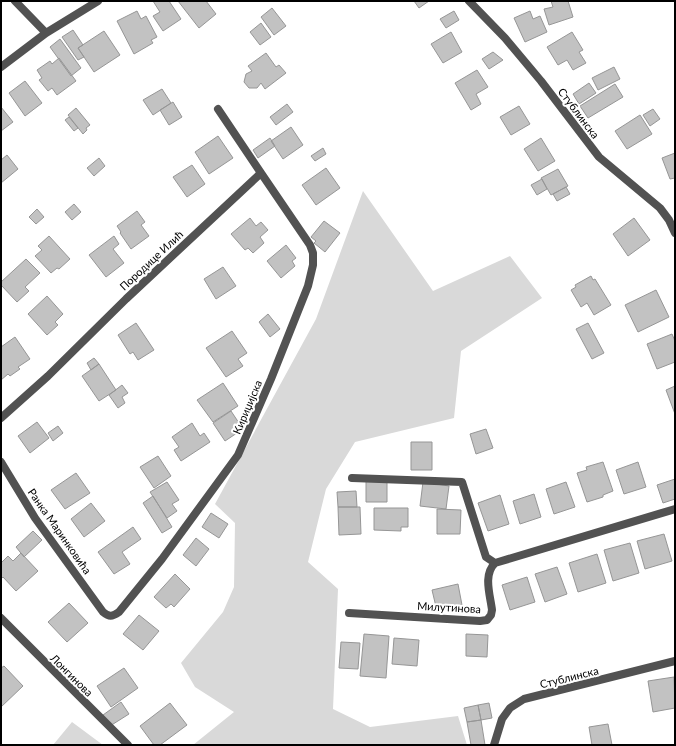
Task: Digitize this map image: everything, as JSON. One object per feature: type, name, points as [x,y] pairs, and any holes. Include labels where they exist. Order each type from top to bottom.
[{"type":"street","points":[[15,1],[46,33]]},
{"type":"street","points":[[1,67],[89,3],[98,1]]},
{"type":"street","name":"Стублинска","points":[[469,1],[537,76],[599,157],[660,208],[669,220],[675,233]]},
{"type":"street","points":[[218,108],[261,173]]},
{"type":"street","name":"Породице Илић","points":[[1,418],[48,376],[126,299],[261,173]]},
{"type":"street","name":"Кириџијска","points":[[103,612],[108,616],[114,616],[119,612],[162,559],[238,455],[271,379],[308,286],[313,265],[313,253],[310,245],[261,173]]},
{"type":"street","name":"Ранка Маринковића","points":[[1,462],[35,518],[103,612]]},
{"type":"street","points":[[352,478],[462,482],[486,557],[495,563],[675,508]]},
{"type":"street","name":"Милутинова","points":[[349,613],[487,620],[491,615],[492,610],[488,574],[490,568],[495,563]]},
{"type":"street","name":"Лонгинова","points":[[1,618],[128,745]]},
{"type":"street","name":"Стублинска","points":[[494,745],[502,719],[510,708],[524,700],[675,661]]},
{"type":"shaded area","points":[[363,191],[433,291],[510,256],[542,298],[461,351],[454,418],[355,442],[326,489],[308,562],[338,589],[333,709],[370,727],[458,716],[467,745],[193,745],[234,712],[195,687],[181,663],[223,612],[234,587],[235,523],[215,504],[316,319]]},
{"type":"shaded area","points":[[72,722],[103,745],[53,745]]},
{"type":"building","points":[[153,1],[169,1],[181,19],[163,31],[153,16],[160,12]]},
{"type":"building","points":[[178,1],[206,1],[216,14],[199,28]]},
{"type":"building","points":[[414,1],[429,1],[419,8]]},
{"type":"building","points":[[551,1],[568,1],[573,17],[549,25],[544,9],[553,7]]},
{"type":"building","points":[[272,8],[286,26],[274,35],[261,17]]},
{"type":"building","points":[[137,11],[141,19],[146,16],[157,37],[151,40],[153,43],[134,54],[117,21]]},
{"type":"building","points":[[454,11],[459,20],[446,28],[440,19]]},
{"type":"building","points":[[530,11],[533,19],[540,16],[547,32],[525,42],[514,18]]},
{"type":"building","points":[[261,23],[271,37],[260,45],[250,32]]},
{"type":"building","points":[[73,30],[83,45],[78,48],[84,57],[78,60],[62,37]]},
{"type":"building","points":[[104,31],[120,55],[94,72],[78,48]]},
{"type":"building","points":[[451,32],[462,52],[443,63],[431,44]]},
{"type":"building","points":[[572,32],[583,50],[579,52],[586,63],[573,70],[567,60],[558,65],[547,47]]},
{"type":"building","points":[[60,39],[81,68],[71,76],[50,47]]},
{"type":"building","points":[[493,52],[503,60],[489,69],[482,59]]},
{"type":"building","points":[[266,53],[276,67],[279,65],[286,73],[265,89],[261,83],[257,88],[249,88],[244,82],[246,74],[252,71],[248,66]]},
{"type":"building","points":[[59,58],[76,81],[57,95],[52,88],[48,91],[39,80],[42,78],[37,70],[50,61],[52,64]]},
{"type":"building","points":[[614,67],[620,79],[598,90],[592,78]]},
{"type":"building","points":[[477,70],[488,87],[476,94],[481,104],[471,110],[455,83]]},
{"type":"building","points":[[25,81],[42,103],[25,116],[9,93]]},
{"type":"building","points":[[589,83],[596,93],[579,104],[573,94]]},
{"type":"building","points":[[615,84],[623,97],[588,118],[580,106]]},
{"type":"building","points":[[162,89],[171,103],[153,115],[143,100]]},
{"type":"building","points":[[173,102],[182,117],[169,125],[160,110]]},
{"type":"building","points":[[287,104],[293,112],[276,125],[270,117]]},
{"type":"building","points":[[519,106],[530,124],[511,135],[500,117]]},
{"type":"building","points":[[1,107],[13,122],[1,131]]},
{"type":"building","points":[[76,108],[90,125],[86,128],[87,130],[83,134],[68,115]]},
{"type":"building","points":[[653,109],[660,119],[650,126],[643,115]]},
{"type":"building","points":[[640,115],[652,134],[627,149],[615,131]]},
{"type":"building","points":[[69,117],[78,128],[74,131],[65,120]]},
{"type":"building","points":[[291,127],[303,145],[283,159],[271,141]]},
{"type":"building","points":[[218,136],[233,158],[209,174],[195,152]]},
{"type":"building","points":[[270,138],[275,146],[258,158],[253,150]]},
{"type":"building","points":[[541,138],[555,161],[538,171],[524,149]]},
{"type":"building","points":[[323,148],[326,154],[315,161],[311,156]]},
{"type":"building","points":[[675,153],[675,178],[670,179],[662,158]]},
{"type":"building","points":[[7,155],[18,169],[1,183],[1,160]]},
{"type":"building","points":[[99,158],[105,166],[94,176],[87,168]]},
{"type":"building","points":[[192,165],[205,184],[187,197],[173,177]]},
{"type":"building","points":[[326,168],[340,188],[316,205],[302,185]]},
{"type":"building","points":[[558,169],[568,186],[551,195],[541,178]]},
{"type":"building","points":[[542,179],[547,189],[537,195],[531,185]]},
{"type":"building","points":[[566,187],[570,194],[557,201],[553,194]]},
{"type":"building","points":[[74,204],[81,212],[72,220],[65,212]]},
{"type":"building","points":[[37,209],[44,217],[36,224],[29,217]]},
{"type":"building","points":[[137,211],[145,222],[141,225],[149,236],[131,249],[117,226]]},
{"type":"building","points":[[250,218],[256,226],[261,222],[268,230],[260,237],[264,243],[253,253],[248,248],[245,250],[231,234]]},
{"type":"building","points":[[634,218],[650,240],[628,256],[613,234]]},
{"type":"building","points":[[324,221],[340,233],[325,252],[314,243],[316,241],[311,237]]},
{"type":"building","points":[[49,236],[70,259],[59,269],[57,268],[51,273],[35,256],[42,250],[38,246]]},
{"type":"building","points":[[114,236],[119,244],[113,249],[124,263],[106,277],[89,255]]},
{"type":"building","points":[[286,245],[296,258],[292,261],[295,266],[281,278],[267,261]]},
{"type":"building","points":[[26,259],[40,273],[25,287],[29,291],[17,302],[1,285],[1,282]]},
{"type":"building","points":[[223,267],[236,286],[216,299],[204,279]]},
{"type":"building","points":[[591,276],[593,280],[595,279],[611,305],[594,315],[587,303],[581,307],[571,290],[576,287],[575,285]]},
{"type":"building","points":[[656,290],[669,317],[638,332],[625,305]]},
{"type":"building","points":[[47,296],[63,314],[55,322],[58,325],[47,335],[28,314]]},
{"type":"building","points":[[268,314],[280,329],[270,337],[259,322]]},
{"type":"building","points":[[136,323],[154,350],[138,360],[133,352],[130,354],[118,335]]},
{"type":"building","points":[[588,323],[604,353],[592,359],[576,329]]},
{"type":"building","points":[[232,331],[247,353],[238,359],[243,366],[226,377],[206,348]]},
{"type":"building","points":[[672,334],[675,341],[675,362],[657,369],[647,344]]},
{"type":"building","points":[[15,337],[30,359],[18,367],[20,369],[10,376],[8,374],[1,380],[1,347]]},
{"type":"building","points":[[94,358],[99,364],[91,370],[87,363]]},
{"type":"building","points":[[99,364],[116,390],[99,401],[82,376]]},
{"type":"building","points":[[223,383],[238,406],[213,422],[197,400]]},
{"type":"building","points":[[122,385],[128,393],[122,397],[125,403],[118,408],[109,395]]},
{"type":"building","points":[[675,386],[675,414],[666,390]]},
{"type":"building","points":[[231,411],[243,429],[225,441],[213,423]]},
{"type":"building","points":[[37,422],[49,438],[30,453],[18,436]]},
{"type":"building","points":[[192,423],[200,436],[204,433],[210,442],[181,461],[174,450],[179,447],[172,437]]},
{"type":"building","points":[[58,426],[63,433],[53,441],[48,433]]},
{"type":"building","points":[[486,429],[493,448],[476,454],[470,434]]},
{"type":"building","points":[[411,442],[432,442],[432,470],[411,470]]},
{"type":"building","points":[[158,456],[171,476],[154,488],[140,467]]},
{"type":"building","points":[[603,462],[613,491],[603,495],[603,497],[587,502],[577,473],[587,470],[586,467]]},
{"type":"building","points":[[638,462],[646,487],[624,494],[616,470]]},
{"type":"building","points":[[76,473],[90,493],[65,509],[51,490]]},
{"type":"building","points":[[675,479],[675,499],[663,503],[657,485]]},
{"type":"building","points":[[366,481],[387,481],[387,502],[366,502]]},
{"type":"building","points":[[167,482],[179,500],[172,504],[177,511],[167,518],[150,492]]},
{"type":"building","points":[[423,482],[449,486],[446,509],[420,506]]},
{"type":"building","points":[[566,482],[575,507],[554,514],[546,489]]},
{"type":"building","points":[[356,491],[357,507],[338,507],[337,492]]},
{"type":"building","points":[[534,494],[541,517],[520,524],[513,501]]},
{"type":"building","points":[[500,495],[509,524],[488,531],[478,503]]},
{"type":"building","points":[[153,496],[172,527],[162,533],[143,503]]},
{"type":"building","points":[[91,503],[105,521],[84,537],[71,519]]},
{"type":"building","points":[[338,507],[360,507],[361,534],[339,535]]},
{"type":"building","points":[[374,508],[408,508],[408,527],[401,527],[401,531],[374,530]]},
{"type":"building","points":[[437,509],[461,510],[460,534],[437,534]]},
{"type":"building","points":[[211,513],[228,524],[219,538],[202,527]]},
{"type":"building","points":[[133,527],[141,539],[122,552],[130,564],[114,574],[98,552]]},
{"type":"building","points":[[33,531],[42,540],[24,557],[16,547]]},
{"type":"building","points":[[664,534],[672,561],[645,569],[637,541]]},
{"type":"building","points":[[196,538],[209,549],[196,566],[183,555]]},
{"type":"building","points":[[630,543],[639,573],[613,581],[604,550]]},
{"type":"building","points":[[21,553],[38,571],[16,591],[3,577],[1,579],[1,563],[8,556],[13,561]]},
{"type":"building","points":[[597,554],[606,583],[578,592],[569,563]]},
{"type":"building","points":[[557,567],[567,594],[545,602],[535,574]]},
{"type":"building","points":[[175,574],[190,589],[174,607],[171,604],[166,608],[154,597]]},
{"type":"building","points":[[527,577],[535,602],[510,610],[502,585]]},
{"type":"building","points":[[458,584],[462,605],[437,611],[432,590]]},
{"type":"building","points":[[69,603],[88,623],[67,642],[48,622]]},
{"type":"building","points":[[139,615],[159,631],[143,650],[123,634]]},
{"type":"building","points":[[364,634],[389,636],[386,678],[360,676]]},
{"type":"building","points":[[466,634],[488,635],[487,657],[466,656]]},
{"type":"building","points":[[394,638],[419,640],[417,666],[392,664]]},
{"type":"building","points":[[341,642],[360,643],[358,669],[339,668]]},
{"type":"building","points":[[4,666],[23,686],[1,707],[1,668]]},
{"type":"building","points":[[124,668],[138,688],[111,707],[97,686]]},
{"type":"building","points":[[674,677],[675,708],[653,712],[648,681]]},
{"type":"building","points":[[121,702],[129,714],[110,726],[103,715]]},
{"type":"building","points":[[170,703],[187,725],[160,745],[154,745],[140,726]]},
{"type":"building","points":[[489,703],[492,718],[481,720],[478,705]]},
{"type":"building","points":[[478,705],[481,720],[467,722],[464,708]]},
{"type":"building","points":[[481,720],[485,745],[471,745],[467,722]]},
{"type":"building","points":[[608,724],[612,745],[592,745],[589,727]]}]
